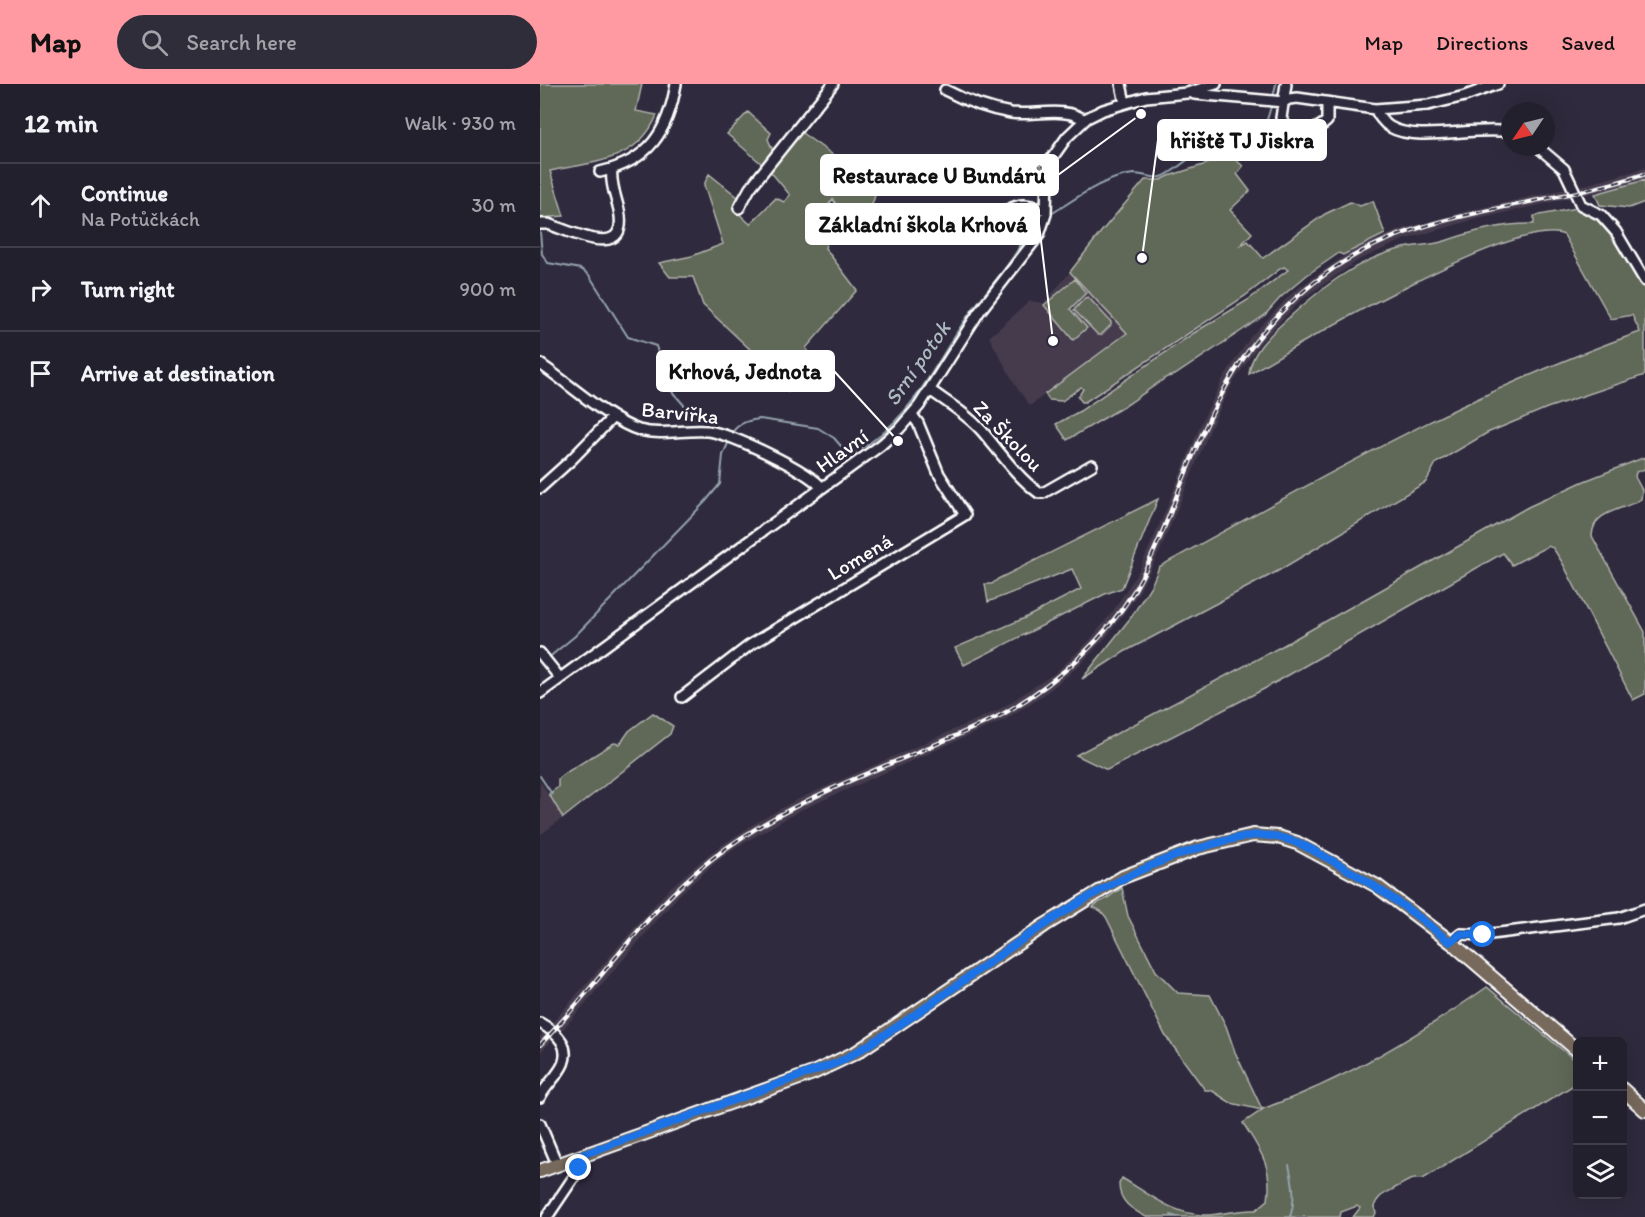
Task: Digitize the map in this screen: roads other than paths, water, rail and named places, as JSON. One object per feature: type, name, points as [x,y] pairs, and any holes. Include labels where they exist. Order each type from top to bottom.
[{"type":"main road","points":[[540,1171],[839,1062],[1103,888],[1142,868],[1198,848],[1253,836],[1270,836],[1297,843],[1377,886],[1450,942],[1573,1047]]},
{"type":"main road","points":[[1625,1091],[1645,1110]]},
{"type":"street","points":[[600,172],[612,169],[636,157],[656,141],[668,115],[676,84]]},
{"type":"street","points":[[739,208],[750,188],[833,84]]},
{"type":"street","points":[[1121,84],[1125,103]]},
{"type":"street","name":"Hlavní","points":[[540,693],[889,438],[912,415],[975,318],[1036,239],[1046,212],[1048,171],[1052,157],[1084,120],[1098,112],[1125,103],[1149,97],[1186,93],[1216,84]]},
{"type":"street","points":[[1286,84],[1277,101],[1281,118],[1289,131],[1295,135],[1302,135],[1324,124],[1327,121],[1327,104]]},
{"type":"street","points":[[1186,93],[1277,101],[1297,98],[1375,109],[1437,103],[1498,84]]},
{"type":"street","points":[[945,90],[964,100],[990,109],[1014,114],[1075,114],[1084,120]]},
{"type":"street","points":[[1375,109],[1389,126],[1409,133],[1501,131]]},
{"type":"street","points":[[1549,156],[1564,169],[1581,205],[1601,215],[1616,232],[1645,281]]},
{"type":"street","points":[[540,224],[548,224],[598,241],[618,233],[620,222],[612,169]]},
{"type":"street","points":[[997,216],[1023,203],[1046,212]]},
{"type":"street","name":"Barvířka","points":[[540,364],[613,417],[639,430],[663,433],[708,431],[729,437],[813,478],[822,488]]},
{"type":"street","name":"Za Školou","points":[[930,390],[966,415],[1013,469],[1039,493],[1043,493],[1092,465]]},
{"type":"street","name":"Lomená","points":[[682,697],[750,645],[965,515],[939,474],[918,423],[912,415]]},
{"type":"street","points":[[540,488],[613,417]]},
{"type":"street","points":[[544,657],[561,678]]},
{"type":"street","points":[[1450,942],[1461,934],[1483,935],[1619,918],[1645,909]]},
{"type":"street","points":[[540,1023],[560,1039],[566,1056],[564,1063],[540,1097]]},
{"type":"street","points":[[540,1124],[557,1164]]},
{"type":"street","points":[[547,1217],[579,1168],[579,1156]]},
{"type":"waterway","name":"Srní potok","points":[[1273,97],[1276,84]]},
{"type":"waterway","name":"Srní potok","points":[[1048,216],[1100,184],[1122,176],[1134,174],[1161,177],[1204,150],[1245,148],[1260,135],[1272,103]]},
{"type":"waterway","name":"Srní potok","points":[[731,435],[743,423],[760,419],[818,428],[834,438],[847,453],[865,446],[889,427],[913,401],[967,317],[1007,266],[1029,232],[1041,221]]},
{"type":"waterway","points":[[540,232],[542,254],[548,263],[581,269],[589,275],[628,337],[656,346],[668,387],[698,421]]},
{"type":"waterway","name":"Srní potok","points":[[547,659],[575,636],[706,501],[720,484],[723,455],[729,441]]},
{"type":"waterway","points":[[540,776],[552,794]]},
{"type":"waterway","points":[[1289,1165],[1293,1185],[1290,1217]]},
{"type":"waterway","points":[[1171,1215],[1177,1217]]},
{"type":"railway","points":[[540,1045],[644,924],[689,878],[713,858],[781,814],[817,796],[1003,714],[1041,689],[1092,645],[1121,610],[1141,578],[1208,422],[1239,365],[1279,314],[1304,290],[1334,268],[1369,248],[1406,232],[1445,220],[1606,185],[1645,174]]},
{"type":"place","name":"Restaurace U Bundárů","points":[[1141,114]]},
{"type":"place","name":"hřiště TJ Jiskra","points":[[1142,258]]},
{"type":"place","name":"Základní škola Krhová","points":[[1053,341]]},
{"type":"place","name":"Krhová, Jednota","points":[[898,441]]}]
